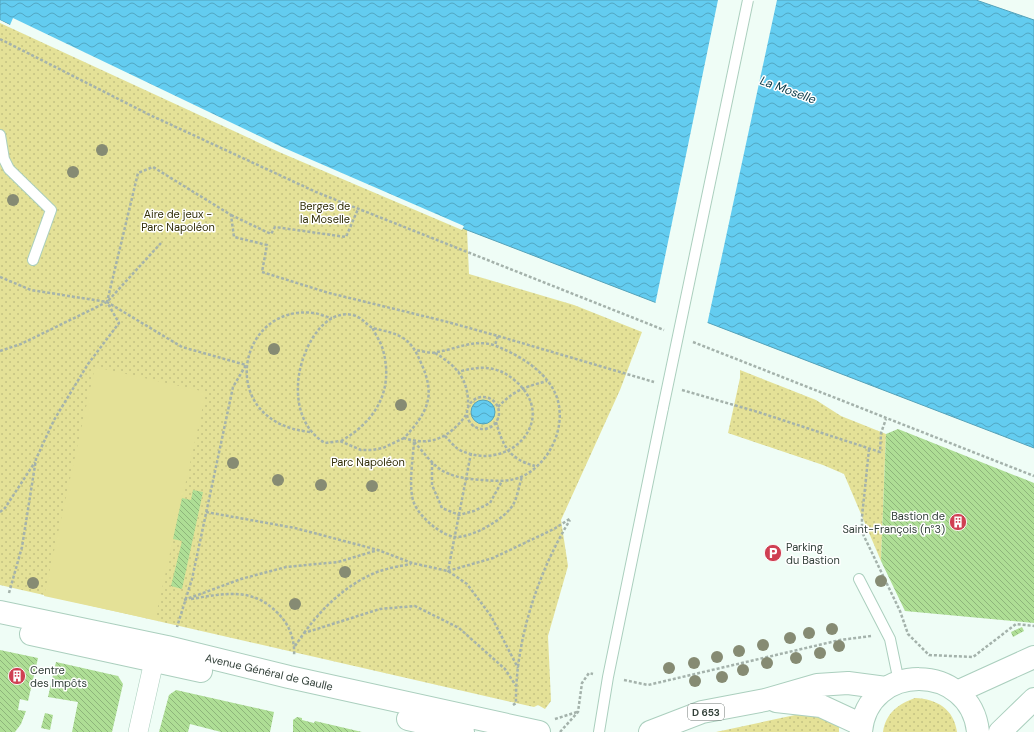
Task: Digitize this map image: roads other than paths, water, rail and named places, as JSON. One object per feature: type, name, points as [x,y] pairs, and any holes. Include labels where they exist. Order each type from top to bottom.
[{"type":"street","name":"Avenue Général de Gaulle","points":[[4,603],[463,732]]},
{"type":"street","name":"Avenue Général de Gaulle","points":[[0,628],[161,646],[289,677],[544,724]]},
{"type":"street","points":[[138,732],[161,646]]},
{"type":"street","points":[[957,692],[1034,657]]},
{"type":"street","points":[[861,728],[866,711],[875,698],[892,685],[910,679],[926,678],[943,683],[957,692],[967,702],[973,714],[978,732]]},
{"type":"street","name":"D 653","points":[[650,732],[702,712],[765,700],[817,685],[848,683],[892,685]]},
{"type":"street","points":[[1000,732],[1034,699]]},
{"type":"street","name":"D 653","points":[[765,700],[821,706],[861,728]]},
{"type":"lane","points":[[600,732],[608,677],[748,0]]},
{"type":"lane","points":[[0,135],[5,170],[51,210],[33,260]]},
{"type":"lane","points":[[859,578],[890,639],[892,685]]},
{"type":"water","name":"La Moselle","points":[[0,0],[976,0],[1034,20],[1034,448],[467,230],[280,150],[0,20]]},
{"type":"water","points":[[483,400],[488,401],[494,407],[494,417],[488,423],[483,424],[478,423],[472,417],[471,412],[472,407],[478,401]]},
{"type":"place","name":"Bastion de Saint-François (n°3)","points":[[958,522]]},
{"type":"place","name":"Parking du Bastion","points":[[773,553]]},
{"type":"place","name":"Centre des Impôts","points":[[17,676]]},
{"type":"park label","name":"Berges de la Moselle","points":[[325,212]]},
{"type":"park label","name":"Aire de jeux - Parc Napoléon","points":[[178,220]]},
{"type":"park label","name":"Parc Napoléon","points":[[368,462]]}]
